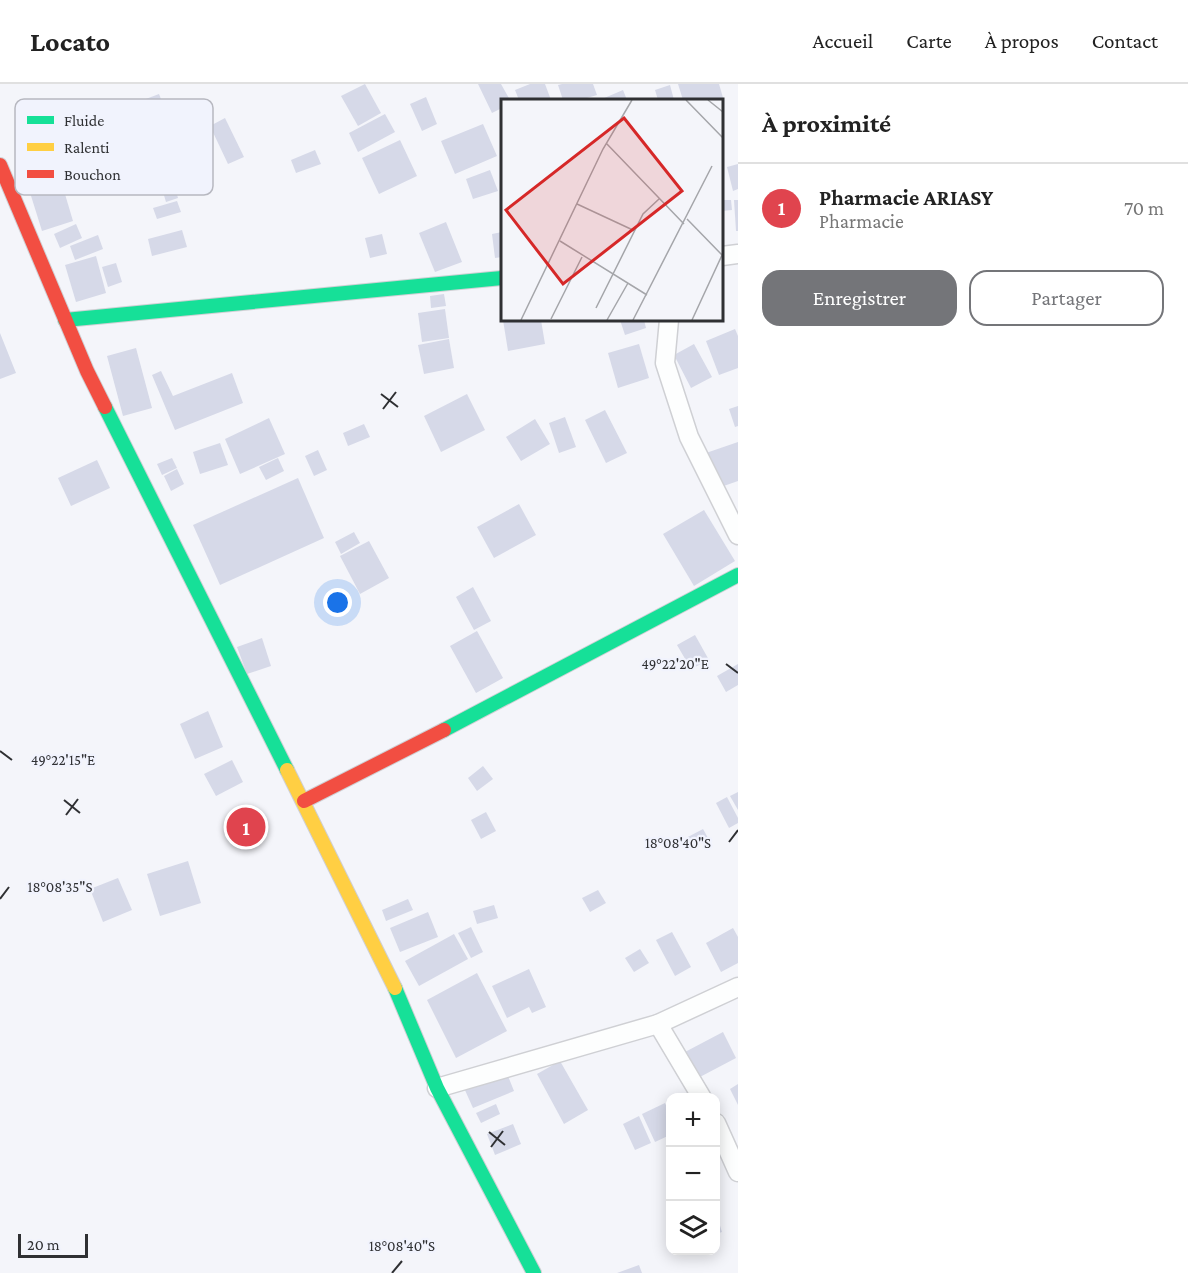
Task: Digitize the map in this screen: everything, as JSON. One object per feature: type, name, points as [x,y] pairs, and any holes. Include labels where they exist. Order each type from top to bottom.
[{"type":"main road","points":[[0,165],[92,381],[381,956],[437,1088],[534,1273]]},
{"type":"main road","points":[[65,320],[501,278]]},
{"type":"main road","points":[[304,801],[556,673],[738,575]]},
{"type":"street","points":[[723,256],[738,254]]},
{"type":"street","points":[[669,321],[664,363],[689,437],[738,535]]},
{"type":"street","points":[[437,1088],[658,1024],[738,987]]},
{"type":"street","points":[[658,1024],[699,1093]]},
{"type":"street","points":[[720,1132],[738,1172]]},
{"type":"building","points":[[365,84],[381,113],[358,126],[341,96]]},
{"type":"building","points":[[478,84],[501,84],[509,99],[501,99],[501,108],[492,113]]},
{"type":"building","points":[[530,84],[545,84],[551,99],[519,99],[515,90]]},
{"type":"building","points":[[593,84],[597,95],[583,99],[563,99],[558,85]]},
{"type":"building","points":[[678,84],[719,84],[724,101],[723,99],[683,99]]},
{"type":"building","points":[[670,85],[674,99],[658,99],[655,90]]},
{"type":"building","points":[[623,90],[627,99],[602,99]]},
{"type":"building","points":[[159,94],[161,99],[146,99]]},
{"type":"building","points":[[426,97],[437,124],[422,131],[410,104]]},
{"type":"building","points":[[385,114],[395,132],[358,152],[349,133]]},
{"type":"building","points":[[225,118],[244,157],[228,164],[213,132],[213,124]]},
{"type":"building","points":[[483,124],[497,156],[455,174],[441,141]]},
{"type":"building","points":[[400,140],[417,176],[379,194],[362,158]]},
{"type":"building","points":[[315,150],[321,164],[296,173],[291,160]]},
{"type":"building","points":[[738,164],[738,189],[733,191],[727,167]]},
{"type":"building","points":[[490,170],[498,191],[473,199],[466,179]]},
{"type":"building","points":[[31,195],[65,195],[73,221],[42,231]]},
{"type":"building","points":[[164,195],[177,195],[178,198],[166,202]]},
{"type":"building","points":[[723,200],[731,200],[732,210],[723,211]]},
{"type":"building","points":[[734,200],[738,200],[738,231],[736,231]]},
{"type":"building","points":[[177,201],[181,212],[157,219],[153,208]]},
{"type":"building","points":[[446,222],[462,262],[435,272],[419,233]]},
{"type":"building","points":[[76,224],[82,238],[60,248],[54,234]]},
{"type":"building","points":[[182,230],[187,247],[152,256],[148,239]]},
{"type":"building","points":[[501,232],[501,257],[495,258],[492,234]]},
{"type":"building","points":[[382,234],[387,254],[370,258],[365,238]]},
{"type":"building","points":[[98,235],[103,249],[75,260],[70,246]]},
{"type":"building","points":[[96,256],[106,293],[76,302],[65,265]]},
{"type":"building","points":[[116,263],[122,282],[108,287],[102,267]]},
{"type":"building","points":[[444,294],[446,306],[431,308],[430,296]]},
{"type":"building","points":[[445,309],[449,338],[422,342],[418,313]]},
{"type":"building","points":[[503,321],[541,321],[545,344],[508,351]]},
{"type":"building","points":[[620,321],[644,321],[646,328],[625,335]]},
{"type":"building","points":[[735,329],[738,336],[738,368],[719,375],[706,341]]},
{"type":"building","points":[[0,333],[16,373],[0,379]]},
{"type":"building","points":[[449,339],[454,368],[424,374],[418,345]]},
{"type":"building","points":[[639,344],[649,378],[618,388],[608,353]]},
{"type":"building","points":[[694,344],[712,377],[691,388],[674,355]]},
{"type":"building","points":[[136,348],[152,408],[123,416],[107,356]]},
{"type":"building","points":[[161,371],[173,396],[232,373],[243,403],[175,430],[152,375]]},
{"type":"building","points":[[467,394],[485,430],[441,452],[424,416]]},
{"type":"building","points":[[738,406],[738,426],[735,427],[729,409]]},
{"type":"building","points":[[605,410],[627,453],[606,463],[585,420]]},
{"type":"building","points":[[565,417],[576,447],[559,453],[549,423]]},
{"type":"building","points":[[269,418],[285,454],[240,474],[225,439]]},
{"type":"building","points":[[535,419],[550,444],[521,461],[506,437]]},
{"type":"building","points":[[364,424],[370,437],[348,446],[343,433]]},
{"type":"building","points":[[738,442],[738,481],[718,488],[706,453]]},
{"type":"building","points":[[220,443],[228,465],[200,474],[193,452]]},
{"type":"building","points":[[318,450],[327,470],[314,476],[305,456]]},
{"type":"building","points":[[172,458],[177,468],[162,475],[157,464]]},
{"type":"building","points":[[278,458],[284,471],[266,480],[259,467]]},
{"type":"building","points":[[97,460],[110,488],[71,506],[58,478]]},
{"type":"building","points":[[177,469],[184,484],[171,491],[164,476]]},
{"type":"building","points":[[298,478],[324,538],[220,585],[193,525]]},
{"type":"building","points":[[519,504],[536,535],[494,558],[477,527]]},
{"type":"building","points":[[704,510],[735,561],[694,586],[663,534]]},
{"type":"building","points":[[354,532],[360,543],[341,554],[335,542]]},
{"type":"building","points":[[369,541],[389,578],[360,594],[340,556]]},
{"type":"building","points":[[473,587],[491,621],[474,630],[456,597]]},
{"type":"building","points":[[477,631],[503,678],[476,693],[450,646]]},
{"type":"building","points":[[695,635],[709,660],[691,669],[677,645]]},
{"type":"building","points":[[262,638],[271,666],[247,674],[237,647]]},
{"type":"building","points":[[738,664],[738,685],[726,692],[717,676]]},
{"type":"building","points":[[208,711],[223,747],[195,759],[180,724]]},
{"type":"building","points":[[232,760],[243,782],[216,796],[204,774]]},
{"type":"building","points":[[483,766],[493,779],[477,791],[468,778]]},
{"type":"building","points":[[738,792],[738,810],[730,796]]},
{"type":"building","points":[[727,797],[738,818],[738,823],[729,828],[716,803]]},
{"type":"building","points":[[486,812],[496,831],[481,839],[471,820]]},
{"type":"building","points":[[703,829],[708,838],[690,847],[686,838]]},
{"type":"building","points":[[188,861],[201,903],[160,916],[147,874]]},
{"type":"building","points":[[118,878],[132,910],[103,922],[90,889]]},
{"type":"building","points":[[598,890],[606,903],[590,912],[582,898]]},
{"type":"building","points":[[408,899],[413,910],[386,921],[382,910]]},
{"type":"building","points":[[494,905],[498,918],[477,924],[473,911]]},
{"type":"building","points":[[428,912],[438,937],[400,952],[390,928]]},
{"type":"building","points":[[471,927],[483,952],[471,958],[458,933]]},
{"type":"building","points":[[733,928],[738,937],[738,963],[721,972],[706,943]]},
{"type":"building","points":[[672,932],[691,967],[675,976],[656,940]]},
{"type":"building","points":[[454,934],[468,959],[419,986],[405,961]]},
{"type":"building","points":[[640,949],[649,963],[634,972],[625,958]]},
{"type":"building","points":[[529,969],[546,1007],[532,1013],[529,1007],[507,1018],[492,986]]},
{"type":"building","points":[[477,973],[507,1031],[456,1058],[427,1000]]},
{"type":"building","points":[[723,1032],[736,1058],[698,1078],[685,1052]]},
{"type":"building","points":[[560,1061],[588,1110],[564,1124],[537,1074]]},
{"type":"building","points":[[506,1071],[514,1091],[473,1108],[464,1088]]},
{"type":"building","points":[[738,1084],[738,1105],[730,1089]]},
{"type":"building","points":[[665,1103],[666,1137],[655,1142],[642,1114]]},
{"type":"building","points":[[496,1104],[500,1114],[481,1123],[476,1113]]},
{"type":"building","points":[[639,1116],[651,1143],[635,1150],[623,1124]]},
{"type":"building","points":[[513,1124],[521,1144],[495,1155],[487,1134]]},
{"type":"building","points":[[639,1265],[642,1273],[617,1273]]},
{"type":"traffic: fast","points":[[65,320],[501,278]]},
{"type":"traffic: fast","points":[[105,407],[287,770]]},
{"type":"traffic: fast","points":[[444,730],[738,575]]},
{"type":"traffic: fast","points":[[395,988],[437,1088],[534,1273]]},
{"type":"traffic: slow","points":[[287,770],[395,988]]},
{"type":"traffic: jam","points":[[0,165],[87,371],[105,407]]},
{"type":"traffic: jam","points":[[304,801],[444,730]]},
{"type":"place","name":"Pharmacie ARIASY","points":[[246,827]]}]
